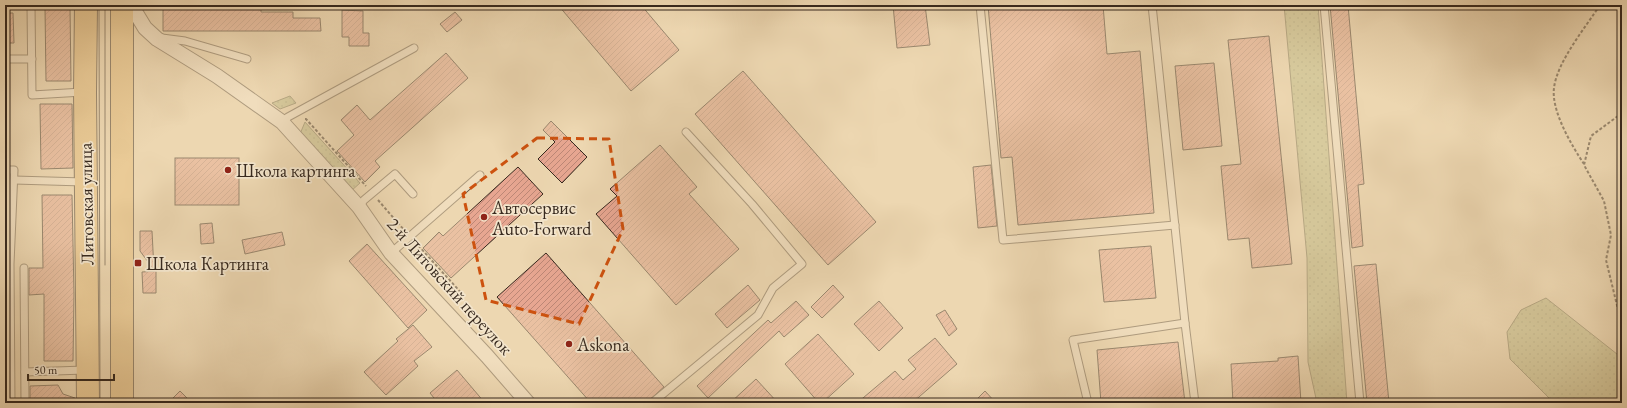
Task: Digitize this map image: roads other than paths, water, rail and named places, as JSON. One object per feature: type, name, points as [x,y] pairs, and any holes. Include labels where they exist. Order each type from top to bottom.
[{"type":"main road","name":"Литовская улица","points":[[86,5],[85,182],[88,403]]},
{"type":"main road","name":"Литовская улица","points":[[122,5],[122,403]]},
{"type":"street","name":"2-й Литовский переулок","points":[[131,5],[145,28],[157,40],[217,76],[282,122],[359,207],[391,253],[487,356],[528,403]]},
{"type":"lane","points":[[32,5],[32,95],[85,92]]},
{"type":"lane","points":[[980,5],[1002,240],[1175,225]]},
{"type":"lane","points":[[1152,5],[1185,323],[1195,403]]},
{"type":"lane","points":[[1324,5],[1360,403]]},
{"type":"lane","points":[[157,40],[162,38],[185,41],[247,59]]},
{"type":"lane","points":[[282,122],[295,113],[414,48]]},
{"type":"lane","points":[[5,59],[32,60]]},
{"type":"lane","points":[[652,403],[758,315],[773,288],[802,264],[752,204],[686,132]]},
{"type":"lane","points":[[5,170],[14,170],[8,264],[12,403]]},
{"type":"lane","points":[[359,207],[364,200],[395,174],[413,194]]},
{"type":"lane","points":[[391,253],[480,175]]},
{"type":"lane","points":[[14,180],[85,182]]},
{"type":"lane","points":[[24,268],[25,403]]},
{"type":"lane","points":[[1088,403],[1073,340],[1185,323]]},
{"type":"lane","points":[[25,372],[88,370]]},
{"type":"tram line","points":[[99,5],[100,403]]},
{"type":"tram line","points":[[105,5],[105,265]]},
{"type":"place","name":"Школа картинга","points":[[228,170]]},
{"type":"place","name":"Автосервис Auto-Forward","points":[[484,217]]},
{"type":"place","name":"Школа Картинга","points":[[138,263]]},
{"type":"place","name":"Askona","points":[[569,344]]}]
